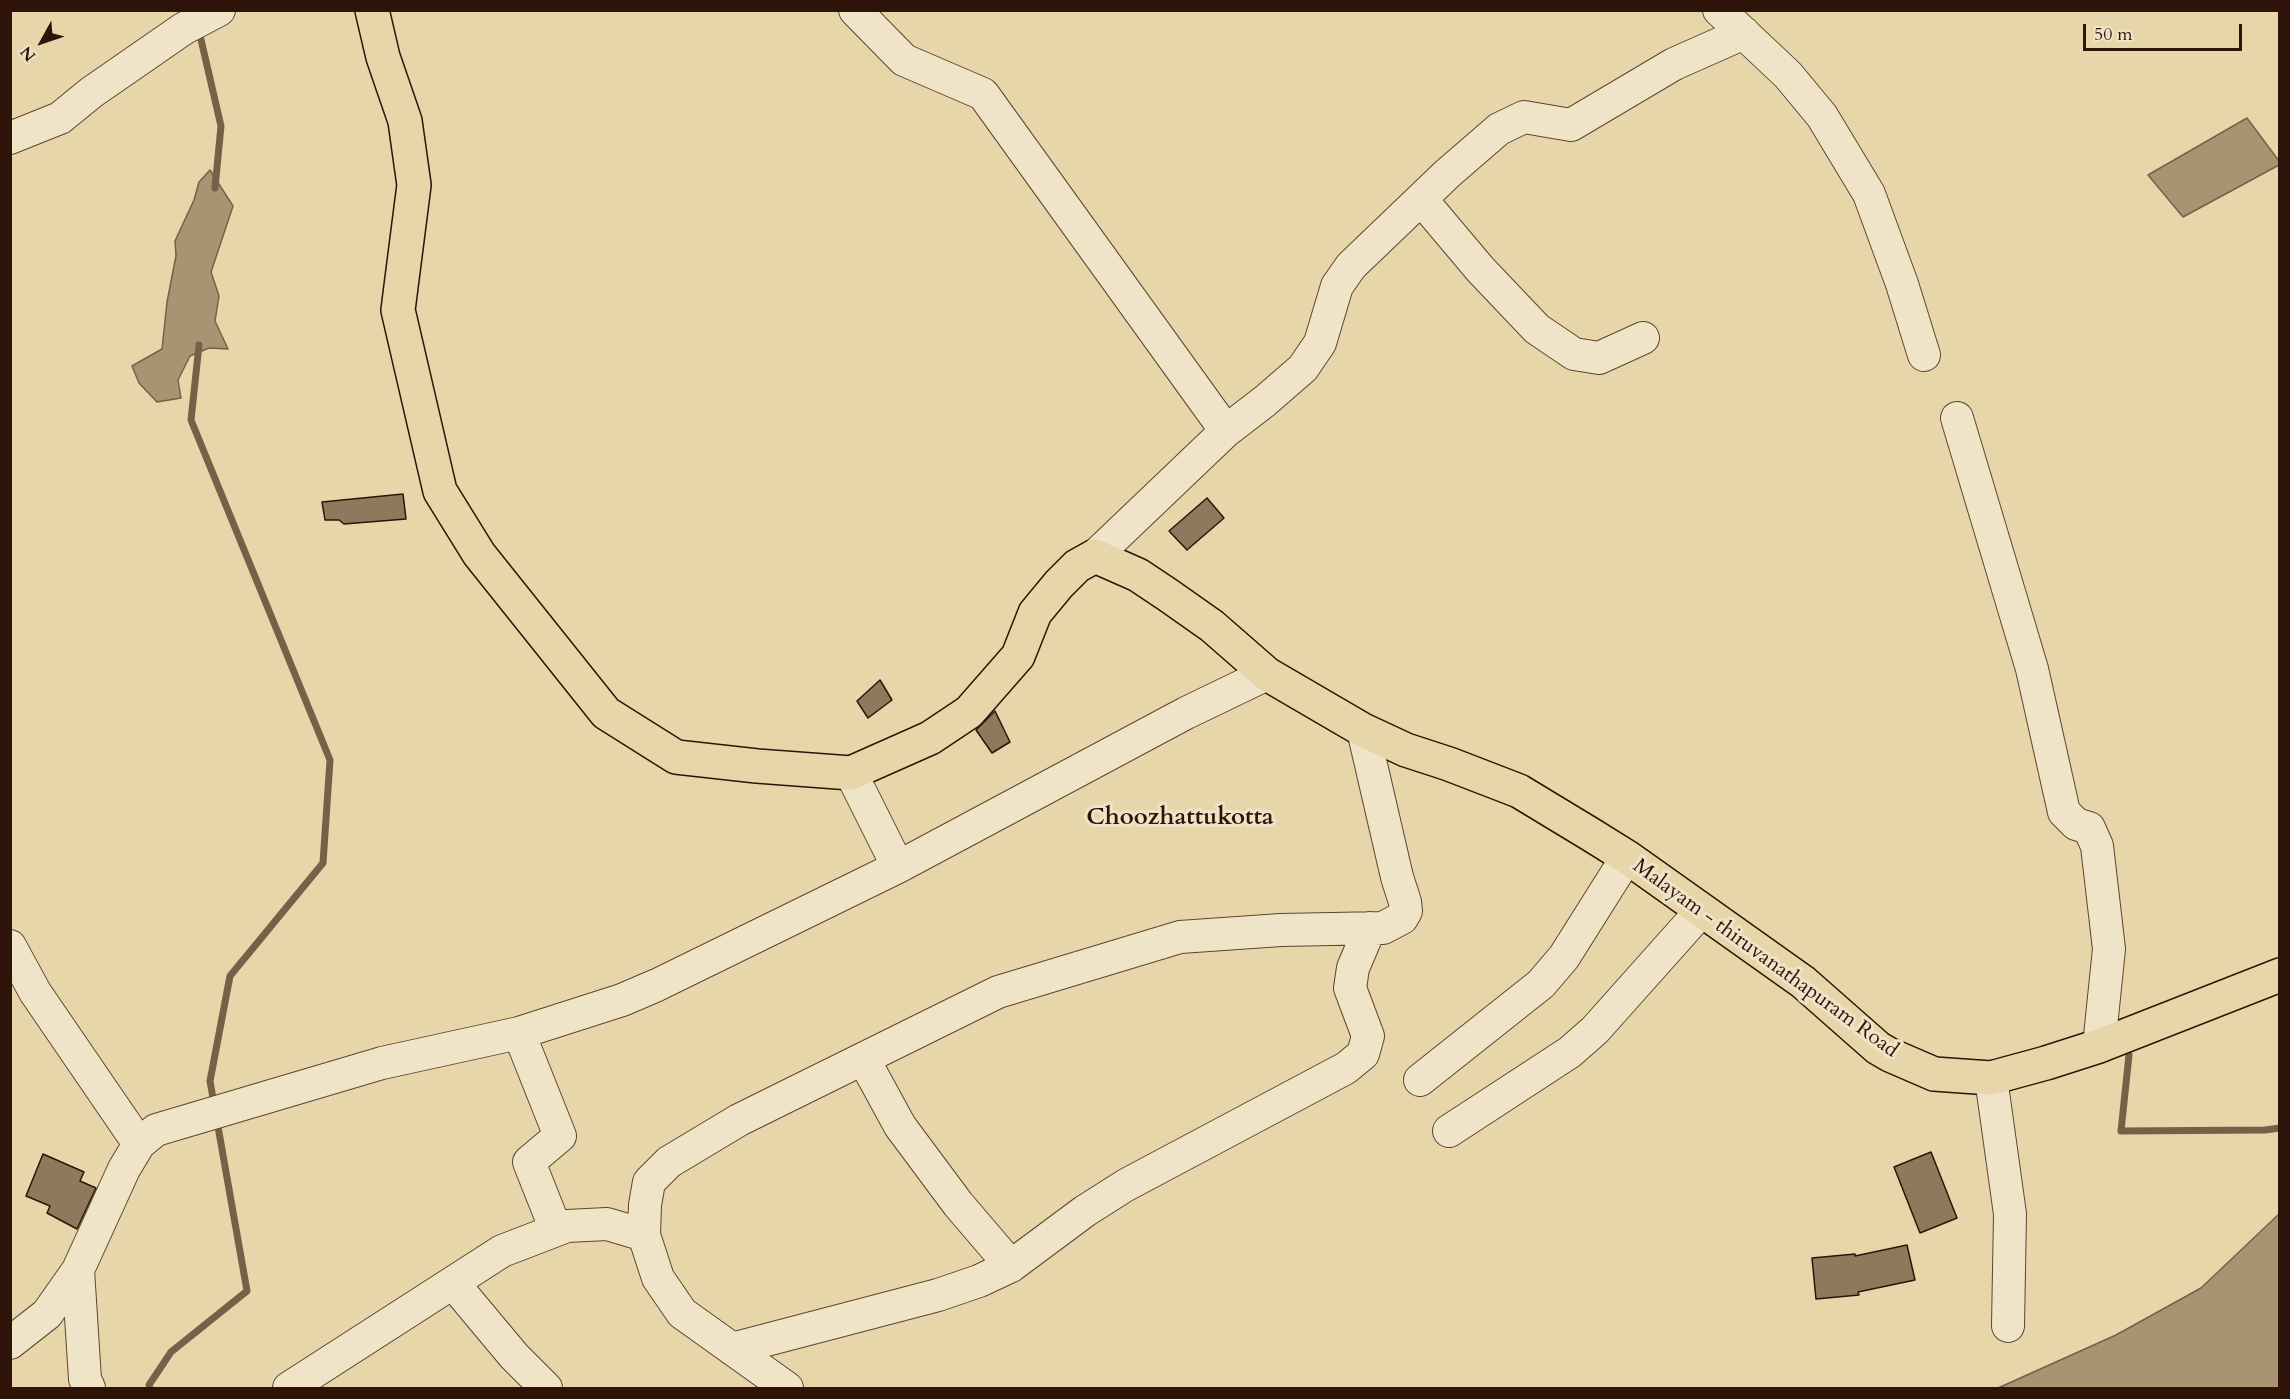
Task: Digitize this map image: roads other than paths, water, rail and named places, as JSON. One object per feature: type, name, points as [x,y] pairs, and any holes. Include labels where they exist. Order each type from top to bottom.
[{"type":"main road","points":[[372,10],[383,57],[405,121],[414,185],[398,310],[440,491],[479,554],[606,713],[676,758],[851,773],[930,738],[969,712],[1018,656],[1035,614],[1059,584],[1077,566],[1095,556]]},
{"type":"main road","name":"Malayam - thiruvanathapuram Road","points":[[1095,556],[1138,575],[1212,626],[1268,674],[1363,730],[1406,750],[1519,790],[1627,857],[1803,982],[1878,1048],[1934,1074],[1991,1078],[2099,1046],[2280,975]]},
{"type":"street","points":[[855,10],[904,60],[983,94],[1226,431]]},
{"type":"street","points":[[1719,10],[1788,75],[1822,116],[1869,194],[1902,284],[1924,355]]},
{"type":"street","points":[[10,138],[60,118],[92,92],[204,18]]},
{"type":"street","points":[[1095,556],[1226,431],[1303,368],[1320,343],[1337,286],[1351,266],[1499,129],[1524,117],[1571,125],[1674,64],[1744,33]]},
{"type":"street","points":[[1421,199],[1480,269],[1537,329],[1574,354],[1599,358],[1643,338]]},
{"type":"street","points":[[1957,418],[2032,669],[2064,812],[2076,824],[2089,828],[2097,846],[2109,949],[2099,1046]]},
{"type":"street","points":[[10,1343],[47,1314],[78,1270],[124,1169],[139,1144],[156,1130],[382,1063],[519,1034],[622,1000],[898,867],[1186,713],[1268,674]]},
{"type":"street","points":[[787,1389],[682,1313],[658,1278],[644,1234],[649,1182],[669,1162],[739,1120],[998,992],[1180,936],[1281,930],[1383,928],[1393,924],[1402,918],[1406,911],[1363,730]]},
{"type":"street","points":[[851,773],[898,867]]},
{"type":"street","points":[[1420,1080],[1541,984],[1564,957],[1627,857]]},
{"type":"street","points":[[1449,1131],[1570,1052],[1595,1030],[1702,910]]},
{"type":"street","points":[[732,1349],[938,1295],[979,1281],[1011,1266],[1085,1211],[1126,1185],[1346,1068],[1363,1054],[1368,1036],[1350,988],[1353,968],[1370,928]]},
{"type":"street","points":[[10,946],[35,992],[139,1144]]},
{"type":"street","points":[[519,1034],[560,1136],[530,1162],[556,1230]]},
{"type":"street","points":[[864,1060],[900,1126],[951,1196],[1011,1266]]},
{"type":"street","points":[[1991,1078],[2010,1214],[2008,1326]]},
{"type":"street","points":[[289,1389],[502,1251],[567,1226],[607,1224],[644,1234]]},
{"type":"street","points":[[78,1270],[85,1379],[89,1389]]},
{"type":"street","points":[[453,1282],[514,1356],[546,1389]]},
{"type":"waterway","points":[[199,31],[221,126],[215,188]]},
{"type":"waterway","points":[[199,345],[191,420],[330,760],[323,863],[230,976],[210,1081],[214,1104]]},
{"type":"waterway","points":[[2129,1055],[2121,1131],[2280,1128]]},
{"type":"waterway","points":[[150,1388],[149,1385],[171,1352],[247,1291],[217,1121]]},
{"type":"district","name":"Choozhattukotta","points":[[1180,818]]}]
